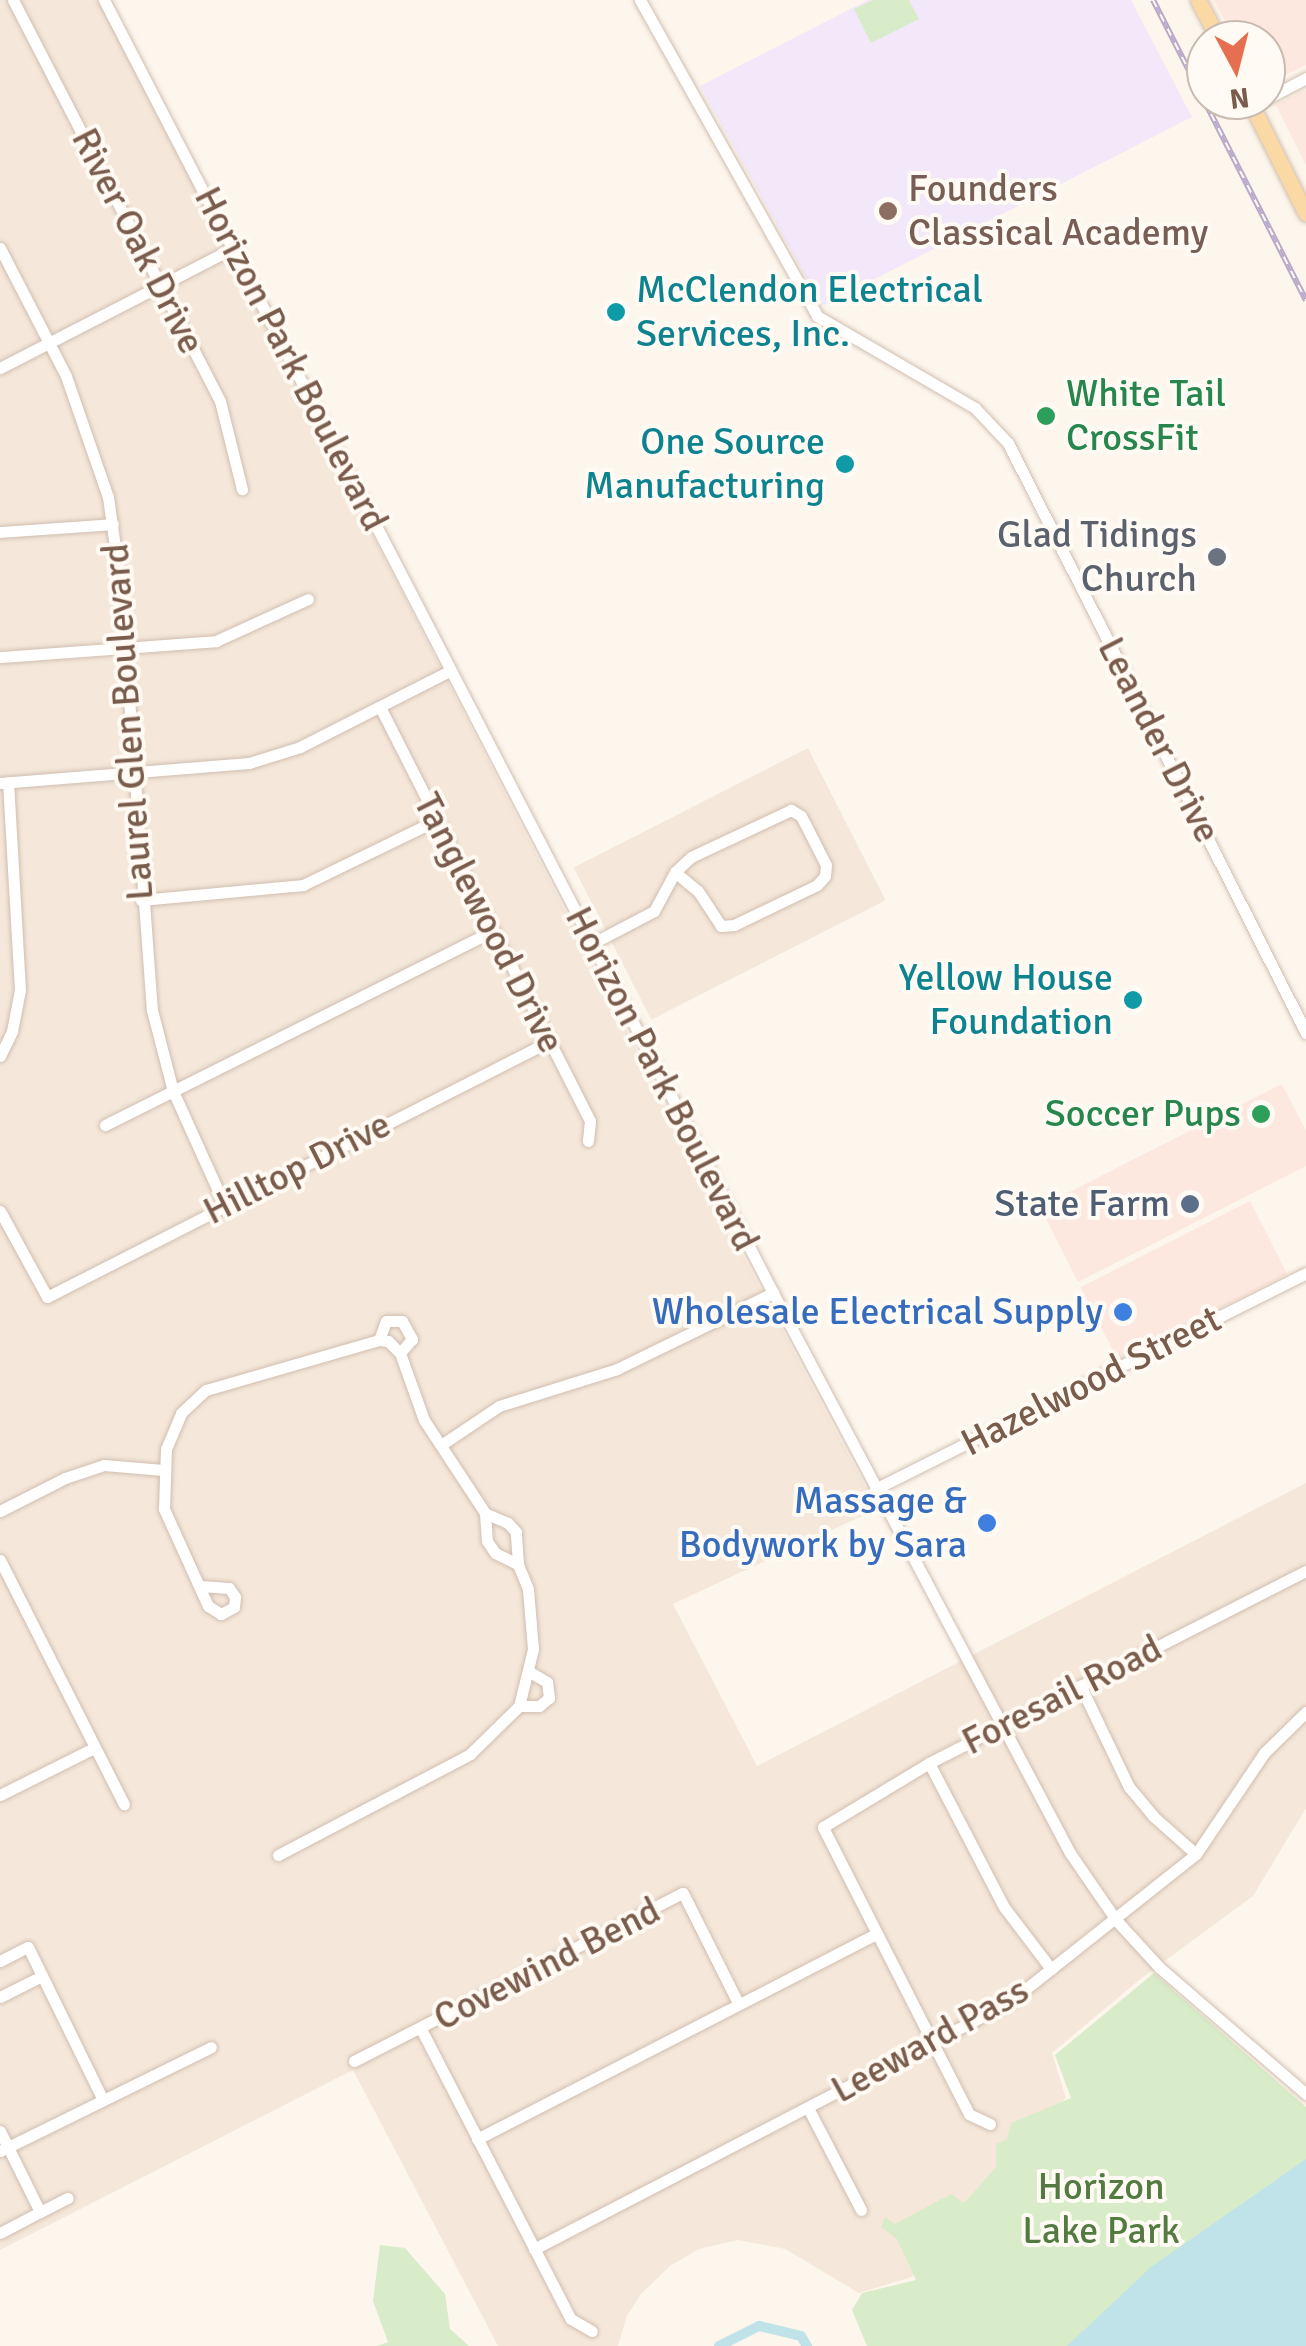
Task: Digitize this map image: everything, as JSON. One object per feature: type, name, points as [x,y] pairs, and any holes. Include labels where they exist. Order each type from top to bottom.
[{"type":"main road","points":[[1266,120],[1306,214]]},
{"type":"street","name":"River Oak Drive","points":[[13,0],[220,401],[242,489]]},
{"type":"street","name":"Horizon Park Boulevard","points":[[104,0],[773,1293],[1070,1852],[1116,1920],[1173,1980],[1306,2094]]},
{"type":"street","name":"Leander Drive","points":[[640,0],[816,316],[975,408],[1008,442],[1306,1033]]},
{"type":"street","name":"Laurel Glen Boulevard","points":[[0,248],[49,342],[97,456],[113,524],[152,1010],[174,1091],[224,1204]]},
{"type":"street","points":[[0,368],[232,248]]},
{"type":"street","points":[[0,532],[113,524]]},
{"type":"street","points":[[0,656],[227,639],[308,599]]},
{"type":"street","points":[[0,1056],[12,1031],[20,990],[4,783],[133,775],[266,759],[451,670]]},
{"type":"street","name":"Tanglewood Drive","points":[[380,706],[590,1121],[588,1140]]},
{"type":"street","points":[[591,944],[654,911],[674,872],[691,857],[791,810],[801,816],[826,866],[817,885],[734,925],[721,926],[698,891],[674,872]]},
{"type":"street","points":[[142,900],[303,885],[438,820]]},
{"type":"street","points":[[105,1125],[494,931]]},
{"type":"street","name":"Hilltop Drive","points":[[0,1211],[47,1296],[548,1042]]},
{"type":"street","name":"Hazelwood Street","points":[[876,1489],[1306,1273]]},
{"type":"street","points":[[441,1445],[499,1406],[618,1369],[773,1293]]},
{"type":"street","points":[[379,1340],[386,1322],[402,1320],[412,1339],[400,1353]]},
{"type":"street","points":[[200,1586],[174,1540],[164,1509],[162,1470],[181,1414],[206,1390],[379,1340],[388,1342],[400,1353],[419,1410],[485,1513],[487,1541],[494,1553],[518,1564]]},
{"type":"street","points":[[0,1511],[65,1478],[104,1465],[162,1470]]},
{"type":"street","points":[[278,1855],[470,1754],[519,1706],[530,1672],[532,1626],[528,1589],[518,1564],[516,1532],[508,1523],[485,1513]]},
{"type":"street","points":[[0,1560],[124,1804]]},
{"type":"street","name":"Foresail Road","points":[[876,1934],[823,1826],[929,1762],[1306,1571]]},
{"type":"street","points":[[519,1706],[539,1706],[549,1698],[548,1682],[530,1672]]},
{"type":"street","points":[[1080,1687],[1129,1786],[1153,1816],[1196,1854]]},
{"type":"street","name":"Leeward Pass","points":[[534,2249],[1008,2003],[1196,1854],[1264,1752],[1306,1712]]},
{"type":"street","points":[[0,1795],[94,1748]]},
{"type":"street","points":[[929,1762],[1004,1907],[1052,1969]]},
{"type":"street","name":"Covewind Bend","points":[[354,2060],[683,1894],[738,2004]]},
{"type":"street","points":[[477,2139],[876,1934],[969,2114],[990,2124]]},
{"type":"street","points":[[0,1961],[28,1946],[104,2100]]},
{"type":"street","points":[[0,1997],[42,1976]]},
{"type":"street","points":[[421,2029],[571,2319],[592,2331]]},
{"type":"street","points":[[4,2148],[211,2046]]},
{"type":"street","points":[[808,2108],[862,2210]]},
{"type":"street","points":[[0,2131],[4,2148],[40,2212]]},
{"type":"street","points":[[0,2232],[68,2198]]},
{"type":"shaded area","points":[[0,0],[99,0],[693,1161],[877,1509],[673,1604],[757,1766],[1306,1483],[1306,1808],[1253,1896],[1139,1980],[1052,2053],[1066,2098],[964,2208],[912,2277],[859,2293],[785,2249],[738,2240],[699,2249],[670,2266],[641,2294],[627,2316],[618,2346],[498,2346],[353,2070],[0,2250]]},
{"type":"shaded area","name":"Founders Classical Academy","points":[[868,0],[1131,0],[1186,105],[1186,120],[822,306],[700,86]]},
{"type":"shaded area","points":[[1214,0],[1306,0],[1306,65],[1286,75],[1286,20],[1224,20]]},
{"type":"shaded area","points":[[1306,90],[1306,165],[1284,120],[1286,100]]},
{"type":"shaded area","points":[[808,748],[886,900],[651,1020],[574,867]]},
{"type":"shaded area","points":[[1282,1084],[1306,1131],[1306,1166],[1078,1282],[1040,1207]]},
{"type":"shaded area","points":[[1250,1201],[1287,1274],[1118,1360],[1081,1287]]},
{"type":"green space","points":[[873,0],[909,0],[919,19],[871,43],[854,9]]},
{"type":"green space","name":"Horizon Lake Park","points":[[1154,1973],[1306,2107],[1306,2174],[1120,2346],[867,2346],[852,2310],[862,2293],[916,2280],[897,2239],[881,2227],[885,2217],[895,2224],[951,2194],[964,2203],[996,2167],[996,2144],[1007,2139],[1011,2123],[1071,2098],[1055,2055]]},
{"type":"green space","points":[[380,2245],[405,2248],[445,2294],[450,2329],[469,2346],[377,2346],[388,2342],[373,2301]]},
{"type":"water","points":[[1306,2159],[1306,2346],[1067,2346],[1151,2267]]},
{"type":"waterway","points":[[719,2346],[759,2326],[801,2336],[807,2346]]},
{"type":"railway","points":[[1153,0],[1306,300]]},
{"type":"place","name":"Founders Classical Academy","points":[[888,211]]},
{"type":"place","name":"McClendon Electrical Services, Inc.","points":[[616,312]]},
{"type":"place","name":"White Tail CrossFit","points":[[1046,416]]},
{"type":"place","name":"One Source Manufacturing","points":[[845,464]]},
{"type":"place","name":"Glad Tidings Church","points":[[1217,557]]},
{"type":"place","name":"Yellow House Foundation","points":[[1133,1000]]},
{"type":"place","name":"Soccer Pups","points":[[1261,1114]]},
{"type":"place","name":"State Farm","points":[[1190,1204]]},
{"type":"place","name":"Wholesale Electrical Supply","points":[[1123,1312]]},
{"type":"place","name":"Massage & Bodywork by Sara","points":[[987,1523]]}]
